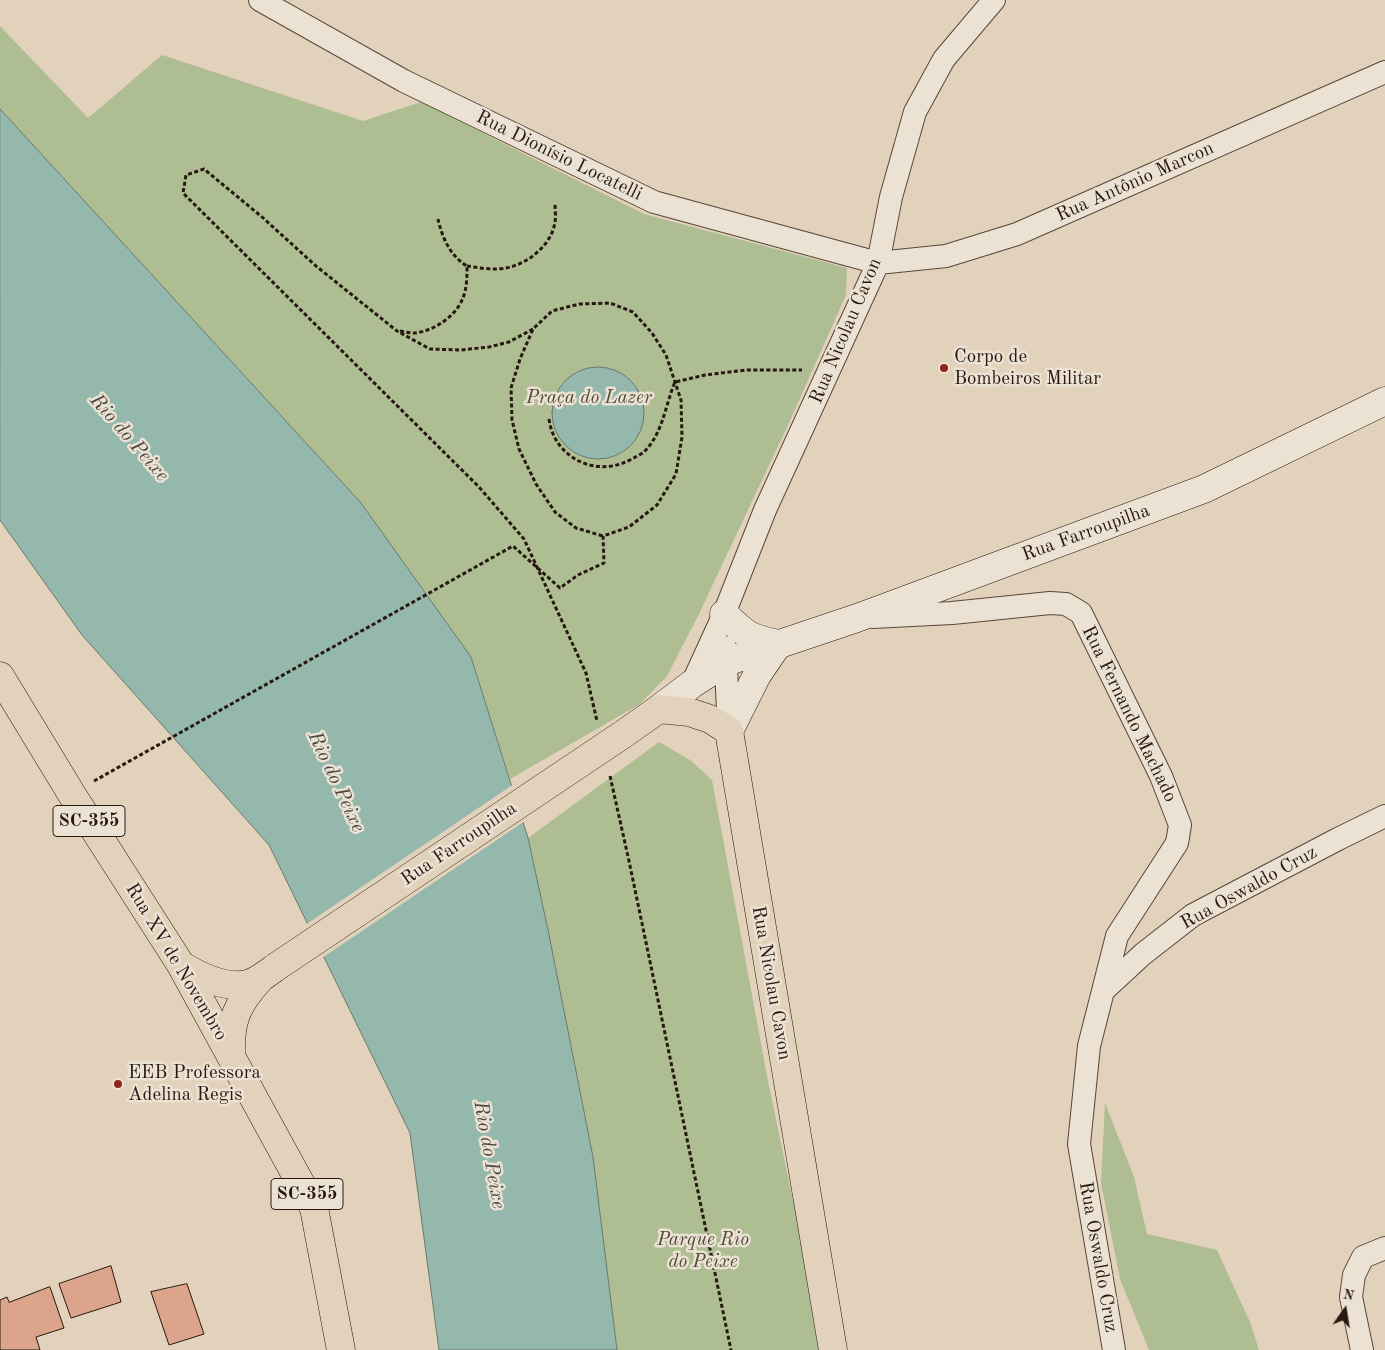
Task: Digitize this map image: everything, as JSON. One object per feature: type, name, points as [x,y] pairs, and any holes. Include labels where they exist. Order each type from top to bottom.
[{"type":"main road","name":"Rua XV de Novembro","points":[[0,676],[71,793],[181,965],[314,1208],[340,1350]]},
{"type":"main road","name":"Rua Farroupilha","points":[[181,965],[201,977],[219,982],[248,984],[268,973],[611,732],[659,709]]},
{"type":"main road","points":[[659,709],[690,712],[710,719],[728,731]]},
{"type":"main road","name":"Rua Nicolau Cavon","points":[[728,731],[833,1350]]},
{"type":"main road","name":"Rua Farroupilha","points":[[231,1054],[230,1034],[236,1012],[246,994],[268,973]]},
{"type":"street","name":"Rua Dionísio Locatelli","points":[[260,0],[404,81],[654,202],[878,263]]},
{"type":"street","name":"Rua Nicolau Cavon","points":[[692,684],[724,614],[766,510],[878,263],[891,196],[915,112],[944,59],[994,0]]},
{"type":"street","name":"Rua Antônio Marcon","points":[[878,263],[946,256],[1017,234],[1385,72]]},
{"type":"street","name":"Rua Farroupilha","points":[[659,709],[692,684],[726,662],[858,618],[1204,489],[1385,401]]},
{"type":"street","name":"Rua Fernando Machado","points":[[858,618],[952,613],[1050,603],[1066,604],[1081,613],[1161,776],[1180,825],[1177,843],[1117,936],[1104,991]]},
{"type":"street","name":"Rua Nicolau Cavon","points":[[724,614],[728,731]]},
{"type":"street","points":[[724,614],[744,633],[754,639],[778,644],[757,675],[728,731]]},
{"type":"street","name":"Rua Oswaldo Cruz","points":[[1114,1350],[1079,1144],[1089,1046],[1104,991],[1143,954],[1193,915],[1385,816]]},
{"type":"street","points":[[1362,1350],[1357,1334],[1351,1297],[1354,1275],[1363,1258],[1385,1248]]},
{"type":"path","points":[[533,329],[520,359],[511,388],[512,420],[519,449],[536,484],[556,512],[576,528],[603,536],[629,527],[656,505],[676,474],[682,437],[681,400],[666,355],[652,333],[633,312],[610,302],[579,304],[552,311],[533,329],[509,342],[489,347],[461,350],[430,349],[397,331],[316,266],[204,169],[186,175],[183,193],[479,487],[524,539],[611,732]]},
{"type":"path","points":[[438,219],[441,232],[458,260],[467,266],[483,269],[509,267],[526,260],[545,245],[555,224],[555,203]]},
{"type":"path","points":[[397,331],[414,333],[430,329],[448,317],[462,301],[467,281],[467,266]]},
{"type":"path","points":[[675,382],[705,375],[747,370],[796,370],[832,366]]},
{"type":"path","points":[[548,419],[555,440],[576,461],[600,466],[618,466],[643,453],[655,437],[664,419],[675,382]]},
{"type":"path","points":[[71,793],[513,546],[560,588],[578,575],[604,563],[603,536]]},
{"type":"path","points":[[608,768],[731,1350]]},
{"type":"green space","name":"Praça do Lazer","points":[[0,26],[88,118],[162,55],[363,121],[421,102],[644,214],[847,268],[846,295],[788,425],[698,616],[667,676],[640,704],[510,779],[471,657],[361,503],[0,109]]},
{"type":"green space","name":"Parque Rio do Peixe","points":[[659,742],[690,760],[712,780],[767,1076],[824,1350],[617,1350],[593,1157],[528,838]]},
{"type":"green space","points":[[1105,1103],[1134,1177],[1147,1234],[1217,1250],[1250,1322],[1259,1350],[1149,1350],[1120,1279],[1101,1183]]},
{"type":"water","name":"Rio do Peixe","points":[[0,109],[361,503],[471,657],[528,838],[548,930],[593,1157],[617,1350],[439,1350],[410,1133],[269,845],[82,635],[0,520]]},
{"type":"water","points":[[598,367],[615,371],[630,381],[640,396],[644,413],[640,430],[630,445],[615,455],[598,459],[581,455],[566,445],[556,430],[552,413],[556,396],[566,381],[581,371]]},
{"type":"pier","points":[[514,784],[525,821],[322,958],[305,925]]},
{"type":"building","points":[[111,1266],[121,1302],[71,1318],[59,1284]]},
{"type":"building","points":[[187,1284],[204,1334],[169,1345],[151,1292]]},
{"type":"building","points":[[50,1287],[64,1328],[36,1337],[40,1350],[0,1350],[0,1300],[7,1297],[9,1302]]},
{"type":"place","name":"Corpo de Bombeiros Militar","points":[[944,368]]},
{"type":"place","name":"EEB Professora Adelina Regis","points":[[118,1084]]}]
